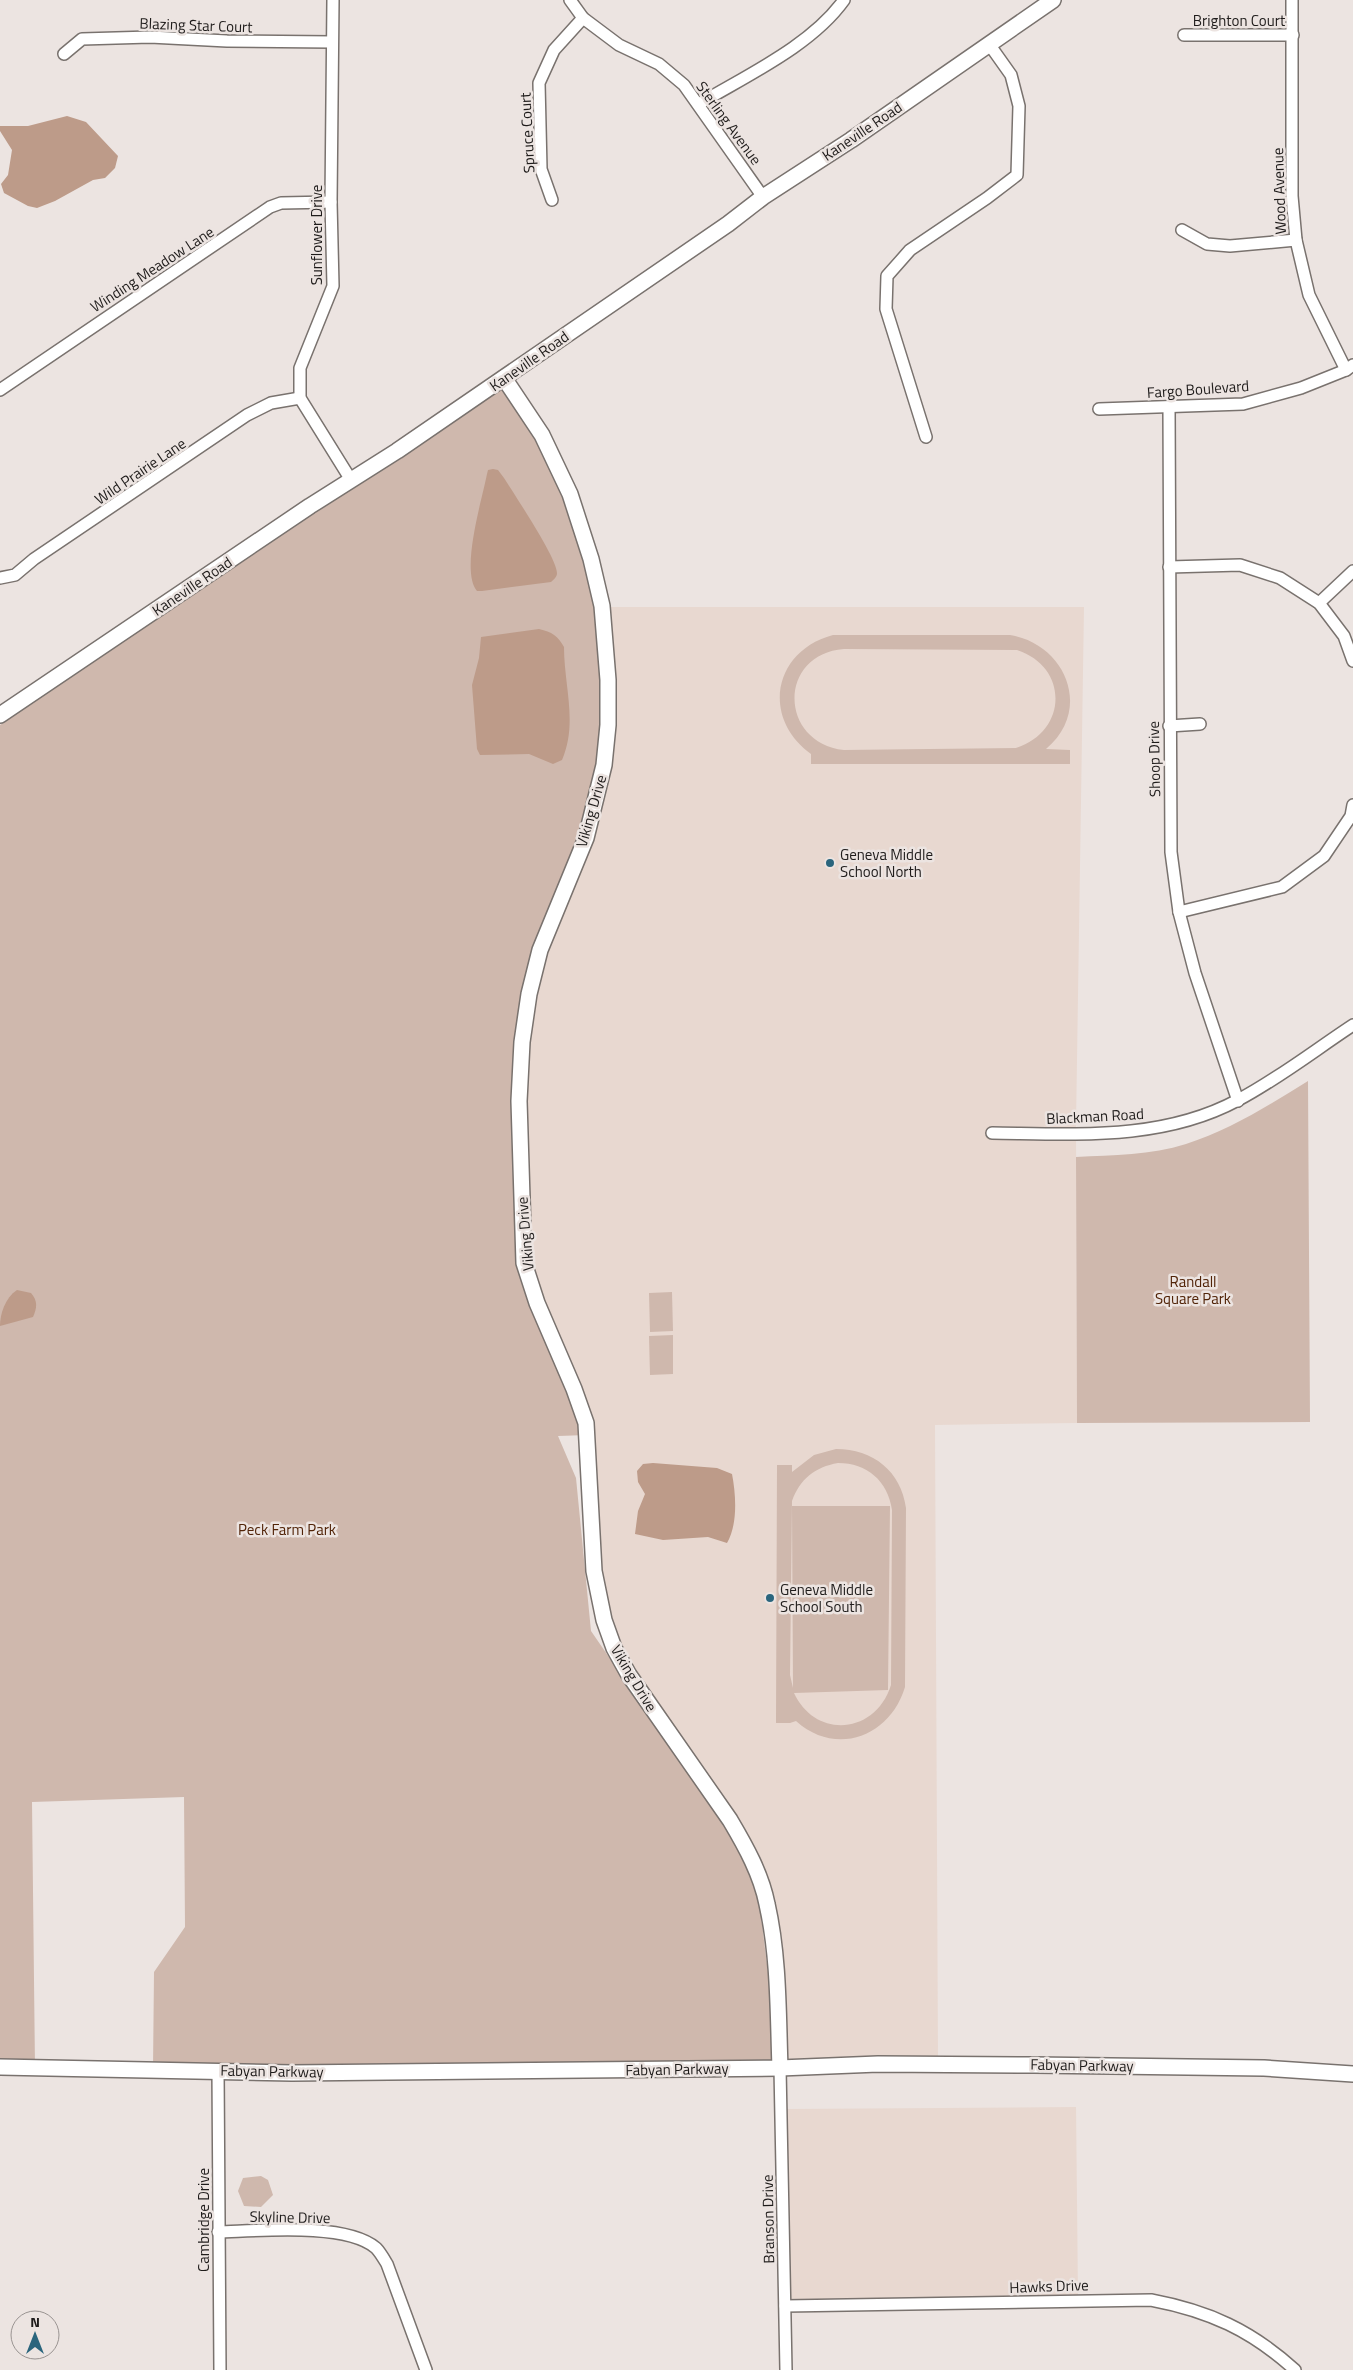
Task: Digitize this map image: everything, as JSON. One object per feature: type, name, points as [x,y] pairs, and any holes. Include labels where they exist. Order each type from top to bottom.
[{"type":"main road","name":"Kaneville Road","points":[[0,715],[504,378],[728,224],[763,197],[851,140],[1053,0]]},
{"type":"main road","name":"Viking Drive","points":[[504,378],[542,435],[570,494],[591,559],[602,606],[608,680],[608,725],[604,765],[586,838],[540,950],[529,994],[519,1101],[524,1263],[537,1303],[574,1389],[586,1423],[594,1571],[598,1600],[614,1648],[628,1674],[730,1820],[745,1845],[758,1873],[767,1903],[773,1939],[780,2068]]},
{"type":"main road","name":"Fabyan Parkway","points":[[0,2067],[292,2072],[780,2068],[878,2064],[1264,2068],[1353,2074]]},
{"type":"main road","points":[[1264,2068],[1353,2064]]},
{"type":"street","name":"Sunflower Drive","points":[[300,398],[300,368],[333,286],[331,202],[332,0]]},
{"type":"street","name":"Sterling Avenue","points":[[570,0],[583,18],[619,45],[658,64],[684,85],[763,197]]},
{"type":"street","points":[[699,104],[784,53],[834,14],[844,0]]},
{"type":"street","name":"Wood Avenue","points":[[1292,0],[1292,196],[1296,240],[1309,295],[1349,368]]},
{"type":"street","name":"Spruce Court","points":[[552,200],[541,169],[539,83],[554,50],[583,18]]},
{"type":"street","name":"Brighton Court","points":[[1184,35],[1293,35]]},
{"type":"street","name":"Blazing Star Court","points":[[64,54],[82,39],[150,37],[227,42],[332,42]]},
{"type":"street","points":[[926,437],[886,309],[887,276],[910,250],[987,198],[1017,175],[1019,106],[1011,75],[989,44]]},
{"type":"street","name":"Winding Meadow Lane","points":[[0,390],[270,208],[281,203],[331,202]]},
{"type":"street","points":[[1182,230],[1207,244],[1222,245],[1296,240]]},
{"type":"street","name":"Fargo Boulevard","points":[[1099,409],[1242,404],[1301,388],[1349,368]]},
{"type":"street","points":[[300,398],[350,480]]},
{"type":"street","name":"Wild Prairie Lane","points":[[0,578],[15,575],[34,559],[247,415],[271,403],[300,398]]},
{"type":"street","name":"Shoop Drive","points":[[1169,407],[1171,852],[1179,912],[1195,973],[1238,1101]]},
{"type":"street","points":[[1169,567],[1240,565],[1280,578],[1319,603],[1344,636],[1353,661]]},
{"type":"street","points":[[1319,603],[1353,571]]},
{"type":"street","points":[[1169,726],[1200,724]]},
{"type":"street","points":[[1179,912],[1282,887],[1324,856],[1351,816],[1353,805]]},
{"type":"street","name":"Blackman Road","points":[[992,1133],[1130,1132],[1178,1123],[1238,1101],[1353,1025]]},
{"type":"street","name":"Branson Drive","points":[[780,2068],[786,2370]]},
{"type":"street","name":"Cambridge Drive","points":[[218,2070],[220,2370]]},
{"type":"street","name":"Skyline Drive","points":[[218,2232],[310,2230],[342,2234],[366,2242],[376,2248],[387,2264],[426,2370]]},
{"type":"street","name":"Hawks Drive","points":[[785,2306],[1151,2300],[1204,2312],[1234,2325],[1266,2345],[1295,2370]]},
{"type":"shaded area","points":[[67,116],[86,122],[118,156],[115,168],[105,178],[93,180],[55,201],[37,208],[28,206],[4,193],[1,184],[8,175],[12,150],[0,131],[0,126],[28,126]]},
{"type":"shaded area","points":[[488,470],[498,470],[504,478],[550,554],[557,573],[551,582],[477,591],[472,581],[471,552]]},
{"type":"shaded area","points":[[610,607],[1084,607],[1076,1125],[1077,1423],[935,1425],[938,2061],[785,2061],[777,1933],[635,1678],[609,1626],[598,1569],[594,1428],[585,1399],[531,1272],[526,1214],[527,1044],[538,982],[567,895],[612,661]]},
{"type":"shaded area","points":[[539,629],[554,635],[564,647],[570,718],[567,746],[562,760],[553,764],[529,754],[480,755],[477,749],[472,685],[479,658],[481,637]]},
{"type":"shaded area","points":[[17,1290],[31,1293],[35,1299],[36,1305],[33,1317],[0,1326],[4,1306],[9,1297]]},
{"type":"shaded area","points":[[653,1463],[717,1468],[732,1474],[735,1500],[734,1518],[731,1535],[727,1543],[708,1537],[663,1540],[635,1534],[638,1511],[645,1494],[638,1482],[637,1471],[643,1464]]},
{"type":"shaded area","points":[[1076,2107],[1078,2296],[789,2300],[786,2109]]},
{"type":"green space","name":"Peck Farm Park","points":[[504,378],[542,435],[602,606],[604,765],[564,889],[522,1042],[524,1263],[587,1435],[558,1436],[576,1478],[591,1631],[755,1869],[780,2068],[153,2069],[154,1972],[185,1927],[184,1797],[32,1802],[35,2068],[0,2067],[0,725],[351,480]]},
{"type":"green space","points":[[833,635],[1010,635],[1030,641],[1046,651],[1058,665],[1067,681],[1070,698],[1068,716],[1060,733],[1046,749],[1070,750],[1070,764],[811,764],[811,754],[795,739],[785,722],[780,705],[781,687],[786,670],[797,655],[813,643]],"holes":[[[844,649],[1017,650],[1034,658],[1046,670],[1053,684],[1056,699],[1053,714],[1045,728],[1033,740],[1016,748],[844,750],[822,744],[807,732],[798,716],[794,698],[798,681],[807,666],[822,654]]]},
{"type":"green space","name":"Randall Square Park","points":[[1308,1081],[1310,1422],[1077,1423],[1076,1157],[1146,1152],[1186,1144],[1234,1124]]},
{"type":"green space","points":[[672,1292],[673,1331],[650,1332],[649,1293]]},
{"type":"green space","points":[[673,1335],[673,1374],[650,1375],[649,1336]]},
{"type":"green space","points":[[836,1449],[862,1453],[873,1458],[891,1473],[898,1483],[906,1508],[905,1687],[898,1704],[887,1718],[874,1729],[860,1736],[844,1739],[828,1738],[812,1732],[796,1721],[776,1723],[777,1465],[792,1465],[792,1472],[814,1455]],"holes":[[[838,1463],[867,1470],[881,1482],[890,1500],[892,1510],[891,1685],[883,1701],[873,1714],[860,1721],[845,1725],[830,1724],[816,1718],[804,1708],[794,1693],[888,1690],[890,1506],[792,1506],[793,1688],[790,1675],[792,1501],[799,1486],[815,1471]]]},
{"type":"green space","points":[[261,2176],[268,2180],[273,2195],[261,2207],[244,2206],[238,2191],[243,2178]]},
{"type":"place","name":"Geneva Middle School North","points":[[830,863]]},
{"type":"place","name":"Geneva Middle School South","points":[[770,1598]]}]
